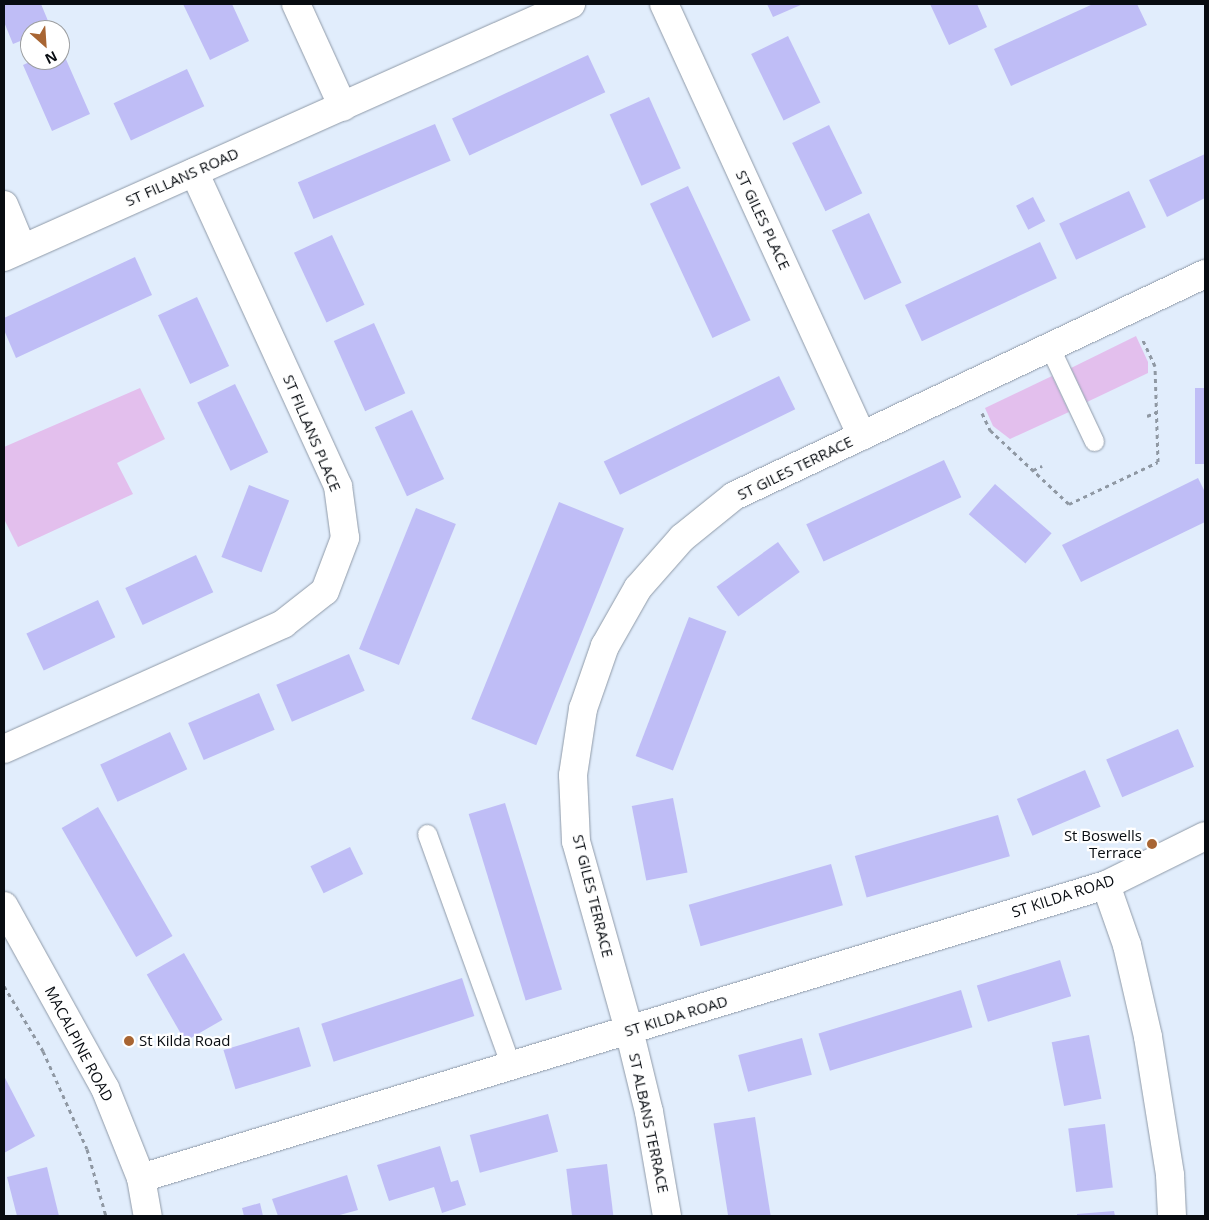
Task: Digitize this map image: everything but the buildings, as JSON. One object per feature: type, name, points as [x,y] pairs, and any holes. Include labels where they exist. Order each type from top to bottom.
[{"type":"street","points":[[296,4],[343,107]]},
{"type":"street","name":"ST FILLANS ROAD","points":[[4,205],[13,252],[343,107],[571,4]]},
{"type":"street","name":"ST GILES PLACE","points":[[664,4],[862,436]]},
{"type":"street","name":"ST FILLANS PLACE","points":[[4,749],[283,624],[325,591],[345,538],[338,486],[194,172]]},
{"type":"street","name":"ST GILES TERRACE","points":[[629,1030],[576,841],[574,775],[583,709],[605,646],[638,588],[682,538],[734,496],[1205,274]]},
{"type":"street","name":"ST KILDA ROAD","points":[[141,1178],[1106,885],[1205,836]]},
{"type":"street","points":[[1106,885],[1128,945],[1148,1037],[1170,1174],[1172,1216]]},
{"type":"street","name":"MACALPINE ROAD","points":[[4,906],[105,1088],[141,1178],[148,1216]]},
{"type":"street","name":"ST ALBANS TERRACE","points":[[629,1030],[649,1112],[667,1216]]},
{"type":"lane","points":[[1050,348],[1094,441]]},
{"type":"lane","points":[[427,834],[511,1066]]},
{"type":"path","points":[[1147,416],[1157,412]]},
{"type":"path","points":[[1033,470],[1042,466]]},
{"type":"path","points":[[4,986],[43,1052],[87,1149],[106,1216]]},
{"type":"shaded area","points":[[1136,336],[1148,362],[1148,373],[1087,402],[1071,368]]},
{"type":"shaded area","points":[[1052,376],[1069,412],[1010,439],[993,426],[985,408]]},
{"type":"shaded area","points":[[140,388],[165,439],[117,463],[133,494],[18,547],[4,519],[4,447]]},
{"type":"place","name":"St Boswells Terrace","points":[[1152,844]]},
{"type":"place","name":"St Kilda Road","points":[[129,1041]]}]
